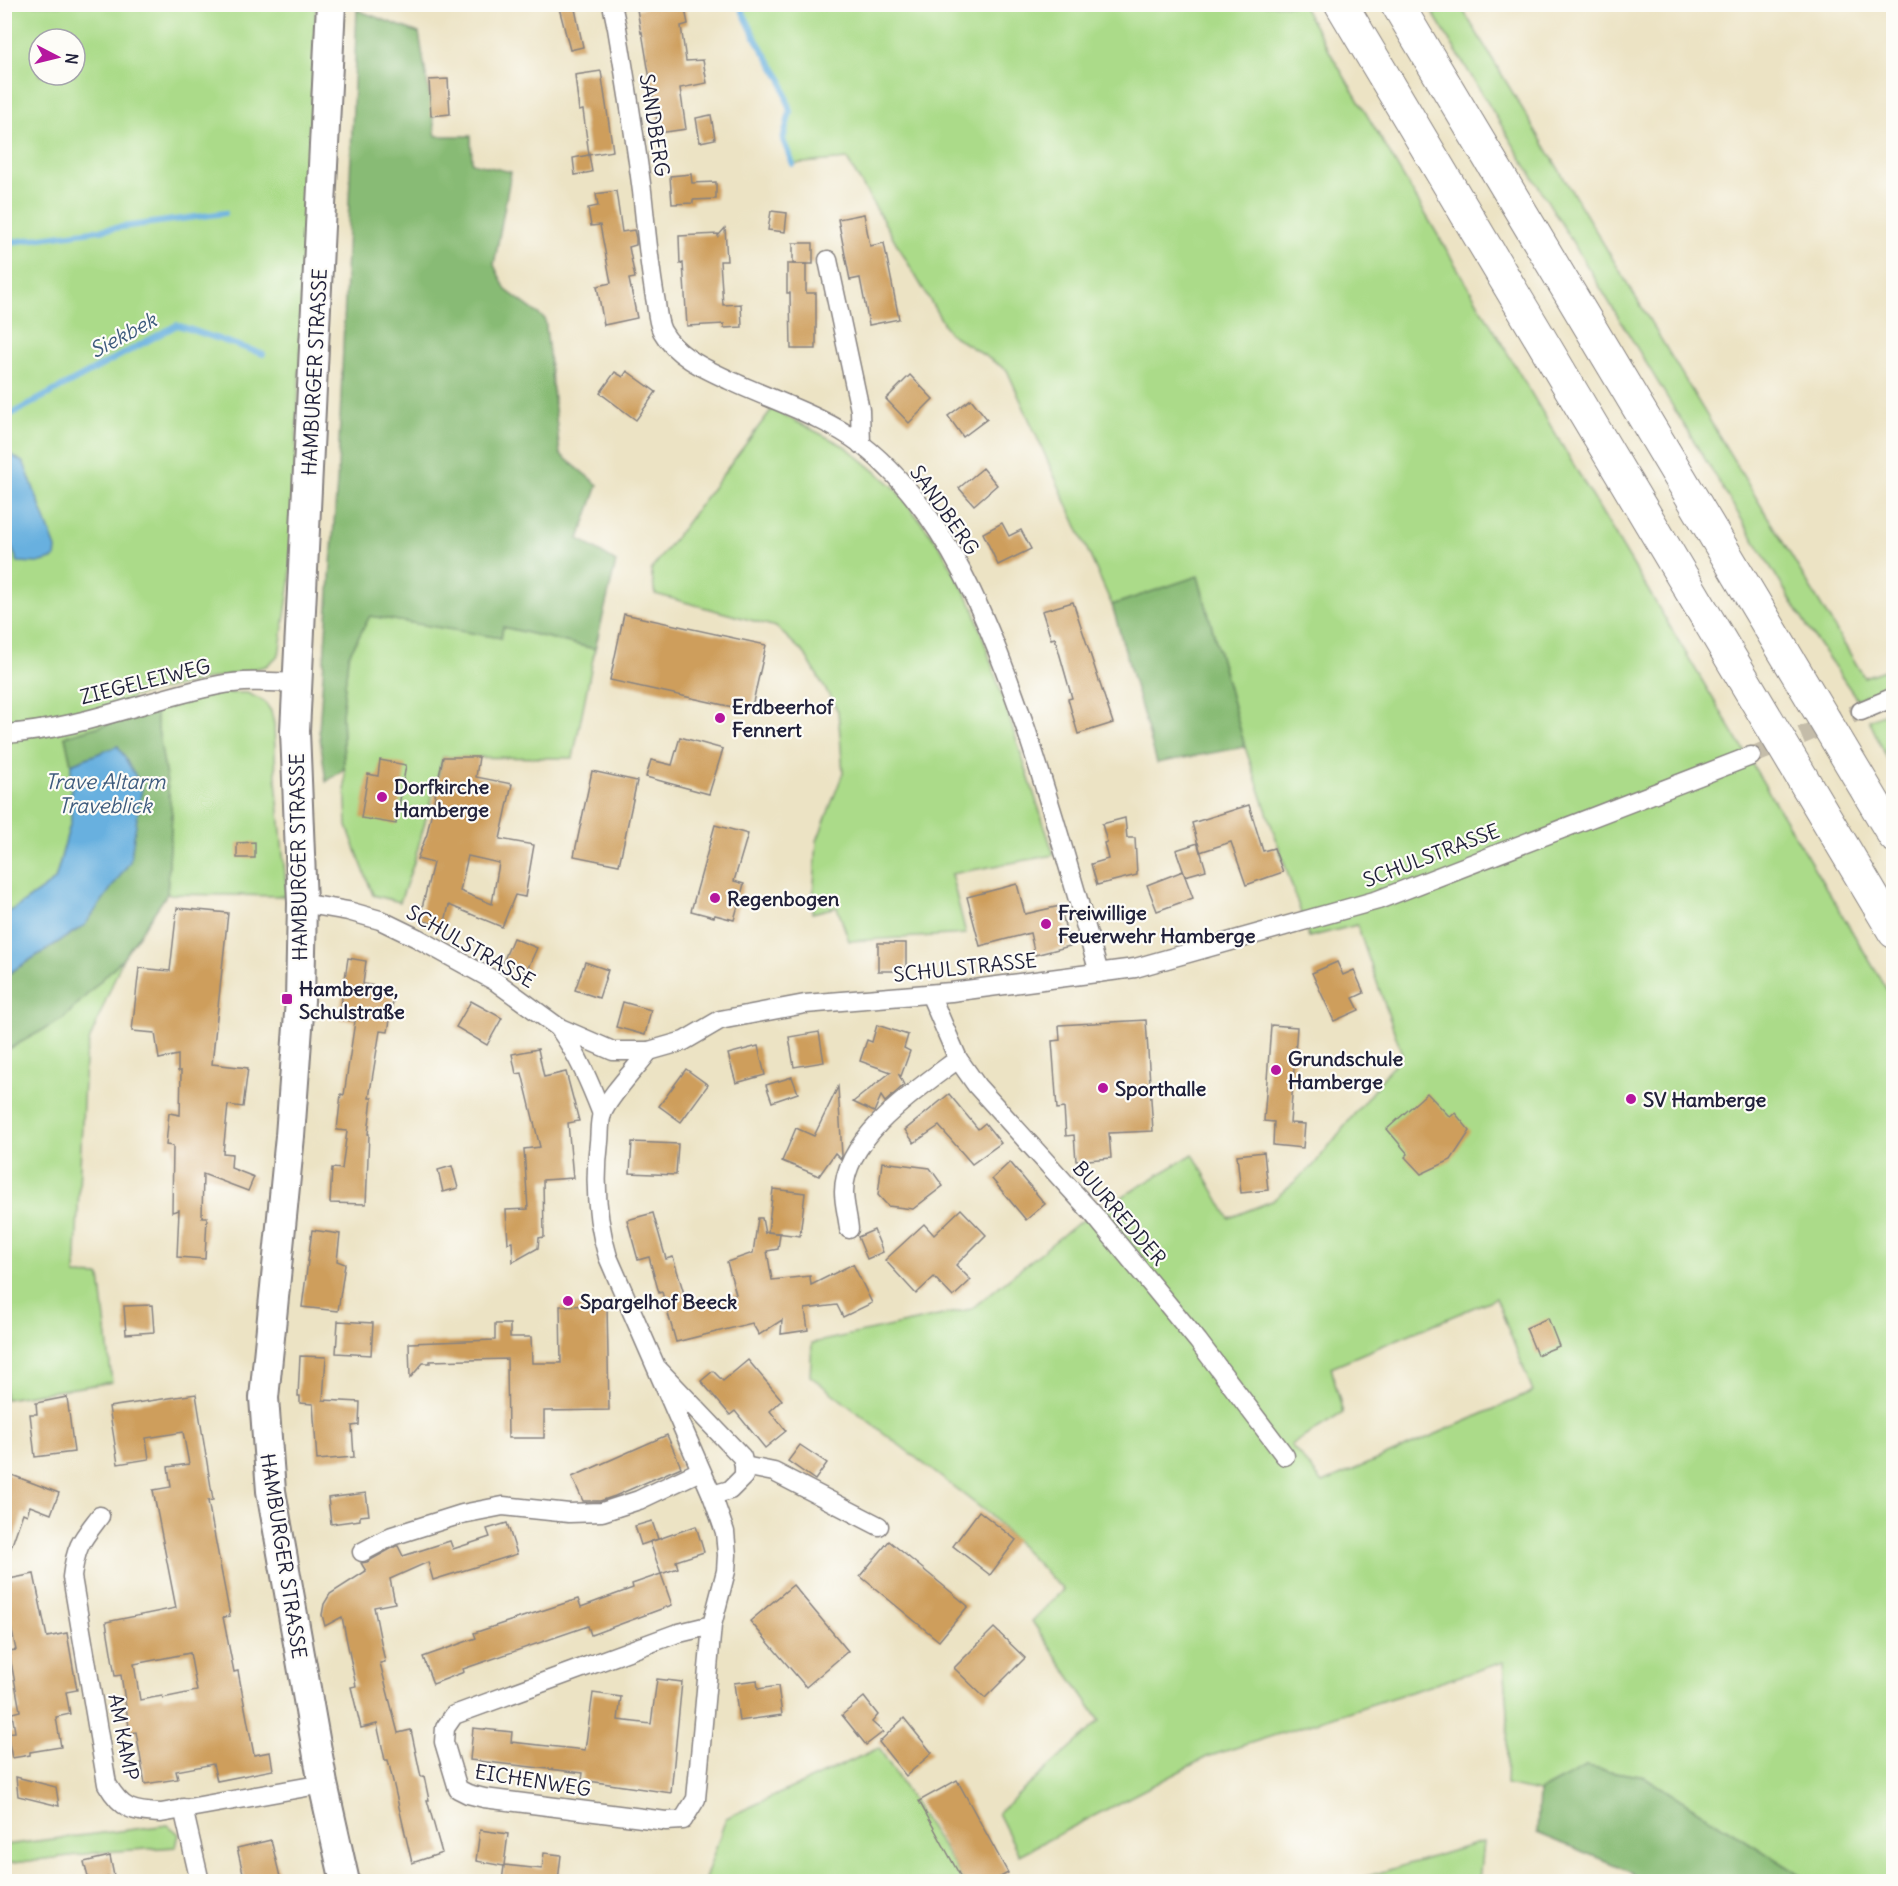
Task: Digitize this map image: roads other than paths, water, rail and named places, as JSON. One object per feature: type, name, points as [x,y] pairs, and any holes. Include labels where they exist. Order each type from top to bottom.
[{"type":"highway","points":[[1341,4],[1893,932]]},
{"type":"highway","points":[[1397,4],[1893,836]]},
{"type":"main road","name":"HAMBURGER STRASSE","points":[[331,4],[295,731],[302,903],[300,1000],[264,1398],[271,1491],[323,1784],[345,1881]]},
{"type":"street","name":"SANDBERG","points":[[612,4],[640,177],[652,285],[660,328],[672,346],[701,367],[840,430],[861,444],[893,473],[921,506],[964,576],[987,624],[1051,804],[1099,974]]},
{"type":"street","points":[[828,260],[860,410],[861,444]]},
{"type":"street","name":"ZIEGELEIWEG","points":[[4,734],[67,724],[220,685],[250,681],[297,683]]},
{"type":"street","points":[[1861,711],[1893,697]]},
{"type":"street","name":"SCHULSTRASSE","points":[[302,903],[348,911],[380,920],[495,981],[558,1027],[613,1051],[650,1051],[684,1041],[720,1020],[827,1001],[930,994],[1135,968],[1378,900],[1751,756]]},
{"type":"street","name":"BUURREDDER","points":[[930,994],[958,1059],[977,1086],[1095,1216],[1169,1305],[1285,1456]]},
{"type":"street","name":"EICHENWEG","points":[[558,1027],[584,1068],[602,1114]]},
{"type":"street","name":"EICHENWEG","points":[[650,1051],[620,1087],[602,1114],[596,1164],[596,1199],[599,1229],[608,1257],[712,1495],[725,1532],[728,1555],[712,1625],[696,1799],[683,1820],[666,1821],[484,1798],[458,1789],[444,1742],[445,1728],[454,1715],[675,1634],[712,1625]]},
{"type":"street","points":[[849,1229],[844,1191],[851,1160],[863,1142],[896,1106],[958,1059]]},
{"type":"street","name":"EICHENWEG","points":[[658,1369],[742,1457],[744,1466]]},
{"type":"street","points":[[712,1495],[730,1490],[744,1476],[744,1466],[774,1472],[879,1526]]},
{"type":"street","points":[[362,1552],[402,1533],[462,1514],[503,1506],[569,1513],[602,1512],[639,1500],[700,1471]]},
{"type":"street","name":"AM KAMP","points":[[100,1516],[79,1544],[72,1577],[107,1784],[114,1797],[126,1807],[139,1812],[161,1813],[323,1784]]},
{"type":"street","points":[[183,1808],[200,1881]]},
{"type":"water","points":[[4,450],[24,463],[56,548],[55,558],[38,563],[18,562],[5,532]]},
{"type":"water","name":"Trave Altarm Traveblick","points":[[118,746],[142,787],[130,862],[85,925],[5,976],[5,913],[55,880],[71,821],[71,764]]},
{"type":"waterway","name":"Siekbek","points":[[739,4],[757,41],[782,80],[790,112],[783,140],[793,164]]},
{"type":"waterway","points":[[4,243],[225,213]]},
{"type":"waterway","name":"Siekbek","points":[[4,418],[177,325],[263,354]]},
{"type":"tunnel","points":[[1751,756],[1861,711]]},
{"type":"place","name":"Erdbeerhof Fennert","points":[[720,718]]},
{"type":"place","name":"Dorfkirche Hamberge","points":[[382,797]]},
{"type":"place","name":"Regenbogen","points":[[715,898]]},
{"type":"place","name":"Freiwillige Feuerwehr Hamberge","points":[[1046,924]]},
{"type":"place","name":"Hamberge, Schulstraße","points":[[287,999]]},
{"type":"place","name":"Grundschule Hamberge","points":[[1276,1070]]},
{"type":"place","name":"Sporthalle","points":[[1103,1088]]},
{"type":"place","name":"SV Hamberge","points":[[1631,1099]]},
{"type":"place","name":"Spargelhof Beeck","points":[[568,1301]]}]
